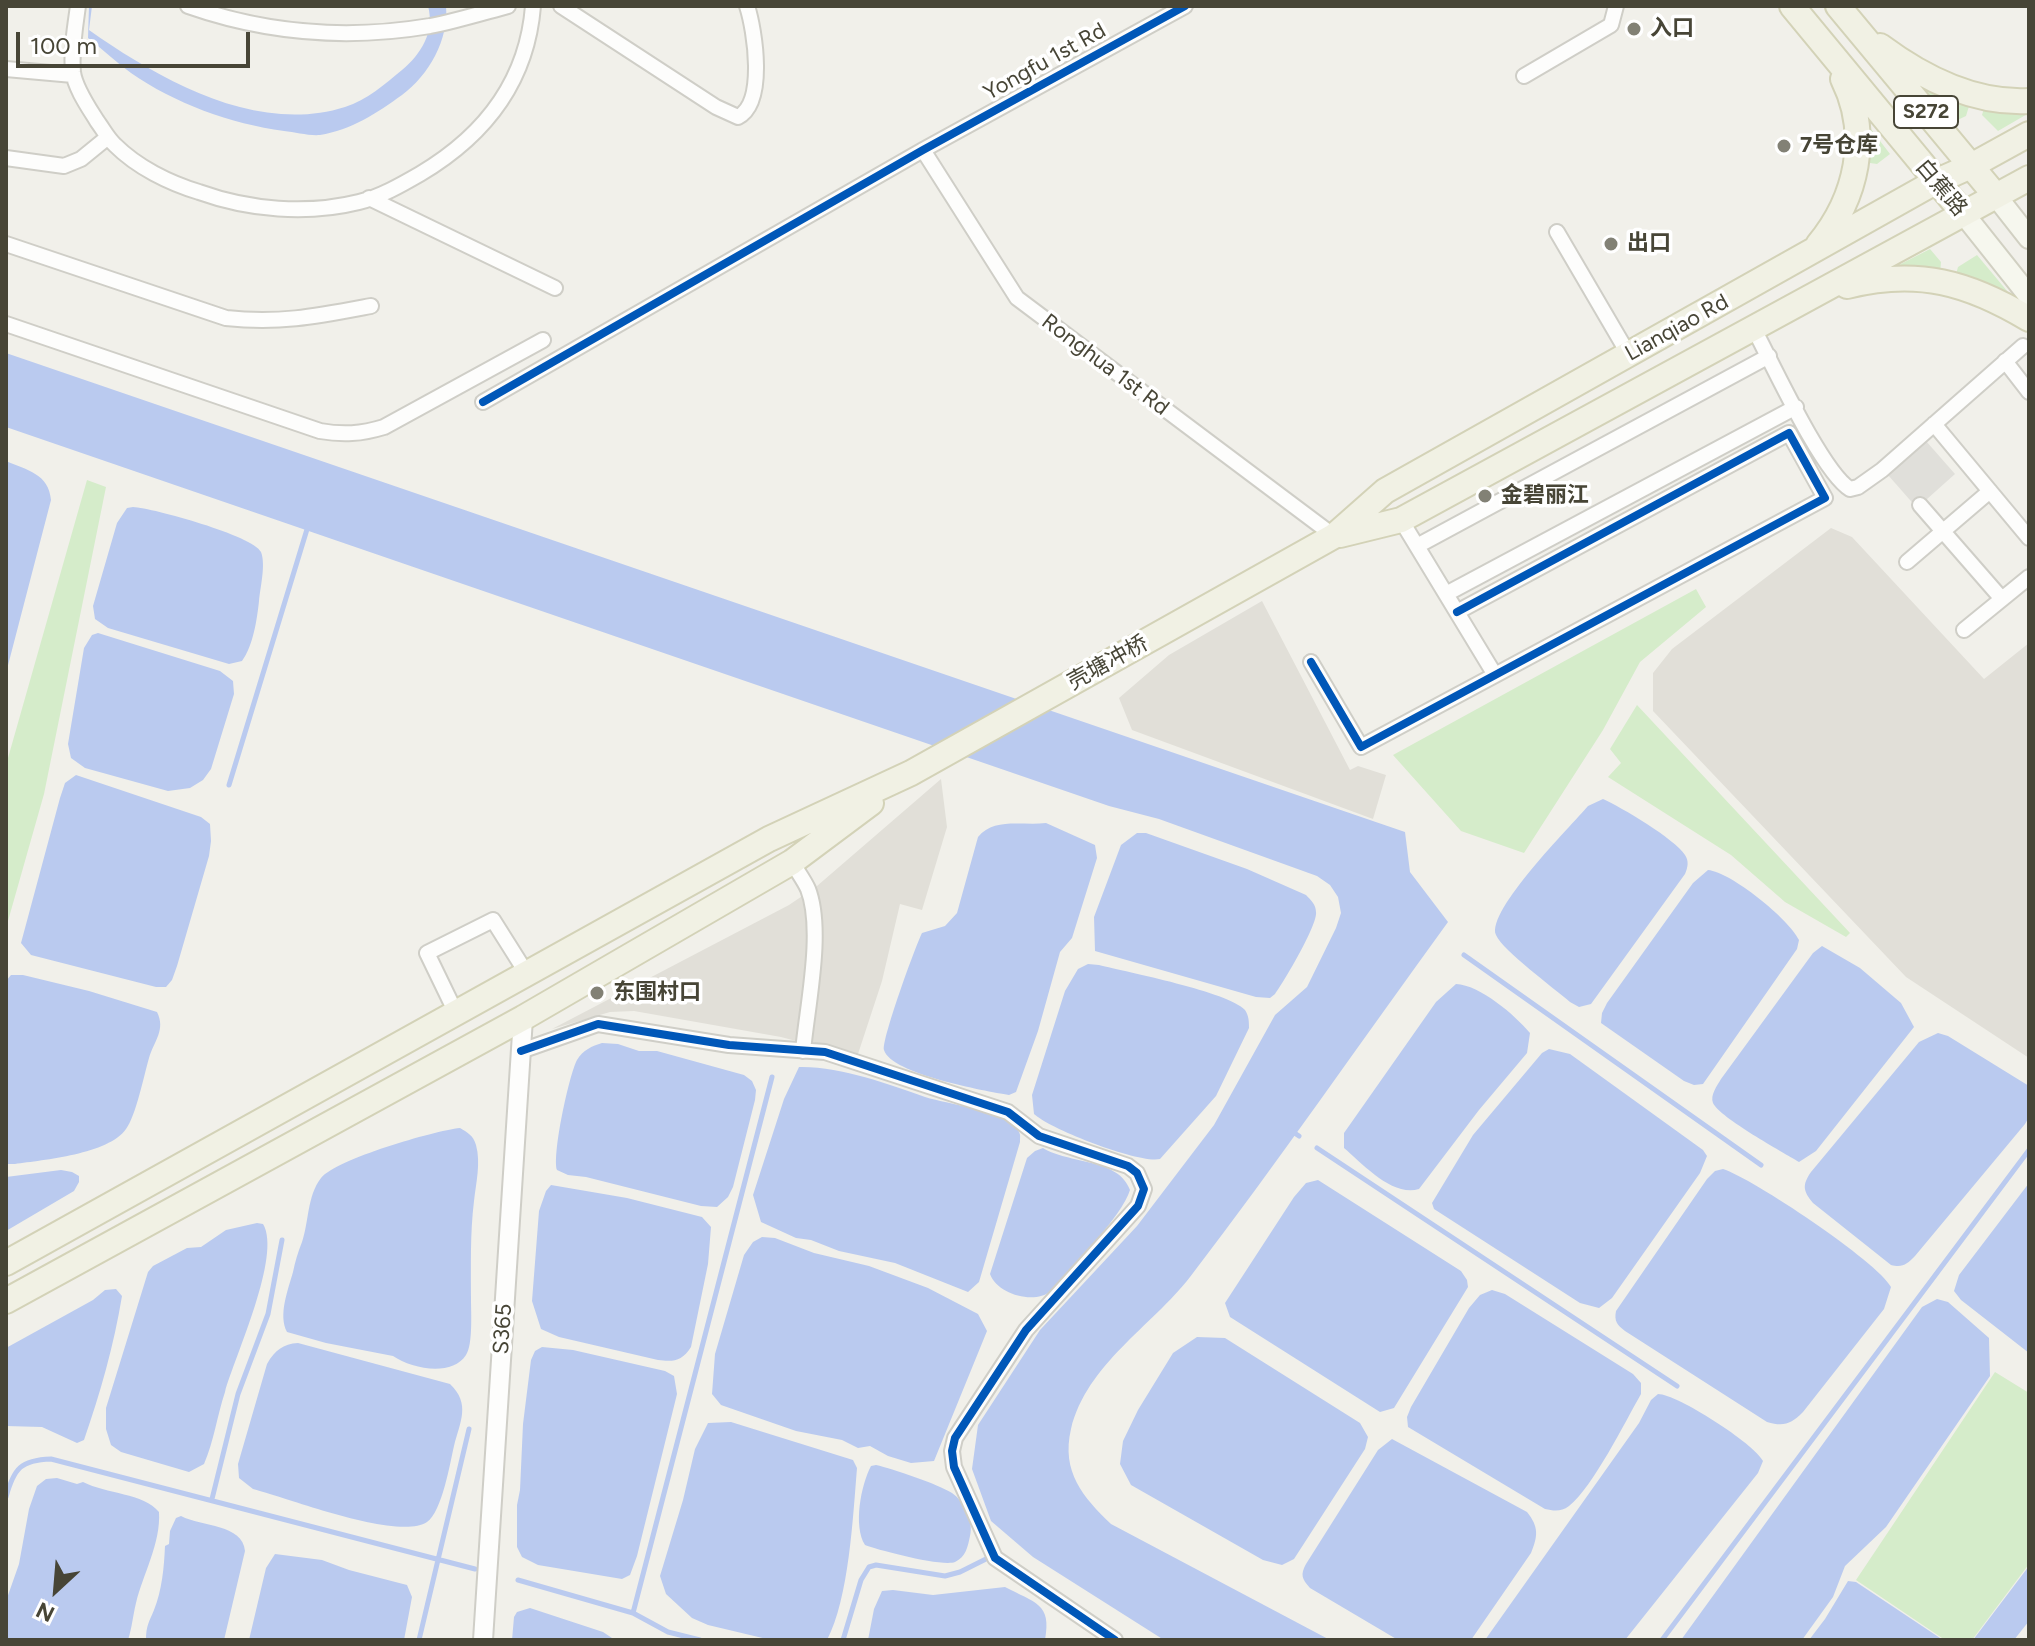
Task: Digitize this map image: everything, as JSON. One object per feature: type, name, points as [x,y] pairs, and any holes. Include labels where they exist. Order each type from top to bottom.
[{"type":"main road","name":"白蕉路","points":[[1792,6],[2029,296]]},
{"type":"main road","name":"S272","points":[[1838,6],[1996,196]]},
{"type":"main road","points":[[1855,28],[1888,52],[1954,89],[1985,97],[2029,101]]},
{"type":"main road","points":[[1812,253],[1830,231],[1843,207],[1851,186],[1859,144],[1858,123],[1848,88],[1831,55]]},
{"type":"main road","name":"Lianqiao Rd","points":[[1304,553],[1334,536],[1385,491],[1935,182],[2029,134]]},
{"type":"main road","name":"Lianqiao Rd","points":[[1334,536],[1401,520],[2029,178]]},
{"type":"main road","points":[[1996,196],[2029,238]]},
{"type":"main road","points":[[1765,279],[1783,313]]},
{"type":"main road","points":[[1822,293],[1859,283],[1891,280],[1949,282],[1983,294],[2029,319]]},
{"type":"main road","name":"壳塘冲桥","points":[[911,773],[1304,553]]},
{"type":"main road","points":[[6,1301],[523,1018],[792,862],[911,773]]},
{"type":"main road","points":[[6,1263],[769,839],[911,773]]},
{"type":"main road","points":[[505,986],[523,1018]]},
{"type":"street","points":[[78,6],[73,75],[89,108],[113,145],[149,170],[229,203],[316,209],[369,198],[401,186],[474,136],[501,101],[522,61],[533,6]]},
{"type":"street","points":[[188,6],[225,19],[276,30],[329,35],[406,29],[508,6]]},
{"type":"street","points":[[561,6],[716,107],[738,117],[747,109],[752,96],[757,57],[747,6]]},
{"type":"street","name":"Yongfu 1st Rd","points":[[483,402],[923,150],[1185,6]]},
{"type":"street","points":[[1524,76],[1611,25],[1616,6]]},
{"type":"street","points":[[6,69],[73,75]]},
{"type":"street","points":[[6,158],[64,166],[81,159],[108,137]]},
{"type":"street","name":"Ronghua 1st Rd","points":[[923,150],[1017,298],[1334,536]]},
{"type":"street","points":[[369,198],[555,288]]},
{"type":"street","points":[[1557,232],[1629,355]]},
{"type":"street","points":[[6,244],[226,318],[263,322],[302,319],[371,306]]},
{"type":"street","points":[[6,324],[320,431],[341,435],[364,434],[384,427],[543,340]]},
{"type":"street","points":[[1754,329],[1825,463],[1850,489],[1882,470],[2023,346]]},
{"type":"street","points":[[1417,546],[1769,356]]},
{"type":"street","points":[[2005,361],[2029,392]]},
{"type":"street","points":[[1446,594],[1796,407]]},
{"type":"street","points":[[1934,424],[2029,538]]},
{"type":"street","points":[[1311,662],[1361,747],[1825,498],[1789,433],[1457,612]]},
{"type":"street","points":[[1907,562],[1990,491]]},
{"type":"street","points":[[1920,505],[2002,599]]},
{"type":"street","points":[[1401,520],[1495,675]]},
{"type":"street","points":[[1964,630],[2029,577]]},
{"type":"street","points":[[792,862],[808,890],[813,913],[814,939],[803,1051]]},
{"type":"street","points":[[456,1013],[427,953],[493,920],[527,974]]},
{"type":"street","name":"S365","points":[[483,1640],[523,1018]]},
{"type":"street","points":[[521,1051],[598,1024],[729,1045],[825,1052],[1008,1112],[1039,1136],[1128,1166],[1140,1178],[1144,1189],[1138,1206],[1026,1330],[955,1438],[952,1451],[954,1467],[995,1558],[1115,1640]]},
{"type":"shaded area","points":[[1926,441],[1955,474],[1917,508],[1888,475]]},
{"type":"shaded area","points":[[1831,528],[1852,537],[1984,679],[2029,643],[2029,1058],[1906,977],[1653,711],[1653,673],[1672,649]]},
{"type":"shaded area","points":[[1262,601],[1350,770],[1358,766],[1386,775],[1373,819],[1132,730],[1119,698],[1169,655]]},
{"type":"shaded area","points":[[941,779],[947,827],[922,910],[900,904],[882,981],[857,1057],[781,1037],[634,1011],[610,1012],[552,1029],[789,905],[817,886]]},
{"type":"green space","points":[[1915,84],[1970,103],[1966,116],[1949,124]]},
{"type":"green space","points":[[1985,105],[2029,113],[1998,131],[1982,115]]},
{"type":"green space","points":[[1864,120],[1890,154],[1877,164],[1863,162]]},
{"type":"green space","points":[[1930,249],[1941,262],[1940,274],[1891,269]]},
{"type":"green space","points":[[1977,255],[2013,298],[1955,278],[1958,267]]},
{"type":"green space","points":[[87,480],[106,487],[44,794],[6,928],[6,765]]},
{"type":"green space","points":[[1696,589],[1706,607],[1640,662],[1603,730],[1524,853],[1461,831],[1393,755]]},
{"type":"green space","points":[[1637,705],[1850,933],[1846,937],[1785,902],[1731,855],[1608,777],[1621,763],[1610,749]]},
{"type":"green space","points":[[1995,1372],[2029,1393],[2029,1564],[1972,1640],[1945,1640],[1856,1580]]},
{"type":"water","points":[[89,6],[92,6],[89,30],[147,67],[211,98],[278,114],[312,114],[361,100],[402,70],[420,50],[430,25],[428,6],[446,6],[446,18],[441,43],[429,67],[412,87],[363,120],[331,133],[316,135],[264,128],[224,117],[184,103],[148,84],[88,38]]},
{"type":"water","points":[[6,353],[1405,832],[1410,872],[1448,922],[1190,1277],[1122,1347],[1091,1385],[1079,1406],[1069,1444],[1069,1458],[1077,1482],[1111,1524],[1330,1640],[1164,1640],[1033,1557],[991,1521],[972,1469],[978,1425],[1040,1330],[1137,1226],[1214,1125],[1275,1015],[1307,987],[1341,913],[1338,897],[1330,885],[1317,876],[1159,819],[1109,806],[6,427]]},
{"type":"water","points":[[6,461],[29,470],[41,479],[51,500],[6,673]]},
{"type":"water","points":[[127,508],[180,517],[223,531],[241,538],[261,552],[263,570],[256,624],[242,661],[229,664],[108,628],[95,619],[93,606],[117,523]]},
{"type":"water","points":[[98,633],[220,671],[233,681],[234,694],[211,769],[203,780],[190,788],[168,791],[85,768],[71,758],[68,744],[84,648],[92,635]]},
{"type":"water","points":[[76,775],[201,817],[210,824],[209,856],[177,966],[166,987],[31,955],[21,943],[60,798],[65,783]]},
{"type":"water","points":[[1603,799],[1659,832],[1685,855],[1687,866],[1685,874],[1591,1004],[1579,1007],[1508,950],[1496,935],[1496,923],[1532,869],[1588,806]]},
{"type":"water","points":[[1046,823],[1095,845],[1097,858],[1072,938],[1060,952],[1038,1031],[1016,1092],[1009,1095],[961,1085],[920,1074],[890,1059],[884,1050],[884,1043],[922,933],[945,926],[957,913],[978,837],[1000,825]]},
{"type":"water","points":[[1137,833],[1146,833],[1247,869],[1306,895],[1316,912],[1312,928],[1275,994],[1270,998],[1256,997],[1095,951],[1094,917],[1121,845]]},
{"type":"water","points":[[1708,870],[1744,887],[1784,920],[1799,940],[1797,949],[1703,1084],[1694,1085],[1601,1023],[1607,1003],[1693,883]]},
{"type":"water","points":[[1822,946],[1860,968],[1901,1003],[1914,1027],[1816,1151],[1799,1162],[1727,1117],[1713,1103],[1712,1097],[1721,1079],[1813,953]]},
{"type":"water","points":[[1088,964],[1131,972],[1219,996],[1235,1003],[1247,1014],[1249,1028],[1216,1096],[1160,1159],[1134,1156],[1095,1144],[1057,1128],[1034,1114],[1032,1095],[1065,991],[1078,969]]},
{"type":"water","points":[[11,975],[23,975],[89,991],[157,1012],[160,1030],[130,1123],[117,1138],[75,1154],[6,1164],[6,981]]},
{"type":"water","points":[[1456,984],[1486,995],[1515,1018],[1530,1033],[1527,1053],[1419,1189],[1399,1188],[1378,1178],[1344,1148],[1344,1133],[1436,1002]]},
{"type":"water","points":[[1938,1033],[1948,1036],[2029,1086],[2029,1117],[1915,1256],[1904,1265],[1895,1266],[1813,1203],[1805,1184],[1811,1172],[1919,1042]]},
{"type":"water","points":[[602,1043],[618,1044],[639,1051],[657,1051],[744,1075],[752,1081],[756,1090],[755,1100],[733,1187],[717,1207],[701,1206],[557,1170],[559,1133],[574,1068],[582,1054]]},
{"type":"water","points":[[1549,1049],[1570,1054],[1703,1150],[1707,1156],[1700,1173],[1612,1298],[1599,1308],[1580,1303],[1434,1209],[1432,1203],[1473,1135],[1542,1053]]},
{"type":"water","points":[[799,1067],[831,1069],[987,1112],[1018,1130],[1020,1142],[979,1282],[968,1292],[895,1263],[796,1238],[761,1222],[753,1195],[784,1099]]},
{"type":"water","points":[[460,1128],[473,1139],[478,1159],[471,1238],[471,1336],[466,1355],[451,1366],[431,1369],[393,1356],[287,1332],[283,1318],[285,1302],[311,1201],[321,1178],[365,1155],[429,1134]]},
{"type":"water","points":[[1043,1148],[1115,1172],[1130,1190],[1107,1227],[1051,1291],[1026,1297],[1000,1287],[990,1274],[1027,1158]]},
{"type":"water","points":[[1723,1169],[1760,1188],[1813,1222],[1863,1259],[1891,1287],[1884,1309],[1803,1412],[1787,1423],[1767,1422],[1625,1331],[1616,1320],[1616,1311],[1707,1179],[1715,1171]]},
{"type":"water","points":[[61,1170],[79,1176],[74,1191],[6,1231],[6,1177]]},
{"type":"water","points":[[1318,1180],[1461,1271],[1467,1280],[1468,1287],[1394,1408],[1380,1412],[1230,1317],[1225,1303],[1294,1197],[1306,1183]]},
{"type":"water","points":[[2029,1183],[2029,1353],[1961,1300],[1954,1291],[1959,1275]]},
{"type":"water","points":[[551,1185],[627,1198],[702,1217],[711,1227],[708,1264],[691,1347],[681,1358],[658,1360],[559,1337],[541,1329],[532,1301],[539,1211]]},
{"type":"water","points":[[263,1224],[267,1239],[262,1281],[204,1464],[189,1472],[121,1452],[111,1445],[106,1429],[106,1408],[148,1272],[153,1266],[187,1248],[201,1247],[226,1230]]},
{"type":"water","points":[[762,1237],[775,1238],[814,1253],[869,1266],[928,1288],[978,1314],[987,1331],[934,1461],[911,1463],[870,1446],[858,1448],[842,1440],[796,1431],[721,1405],[712,1394],[715,1354],[744,1255],[753,1242]]},
{"type":"water","points":[[116,1289],[122,1296],[115,1333],[84,1440],[77,1443],[42,1427],[6,1426],[6,1348],[93,1300],[105,1290]]},
{"type":"water","points":[[1492,1290],[1505,1294],[1633,1374],[1641,1383],[1641,1394],[1598,1470],[1578,1497],[1563,1509],[1545,1509],[1408,1427],[1407,1417],[1411,1407],[1469,1308],[1480,1295]]},
{"type":"water","points":[[1937,1299],[1948,1302],[1989,1338],[1990,1376],[1886,1527],[1845,1566],[1833,1597],[1802,1640],[1681,1640],[1922,1307]]},
{"type":"water","points":[[1197,1337],[1225,1338],[1360,1423],[1368,1437],[1365,1449],[1294,1559],[1282,1565],[1263,1560],[1131,1485],[1120,1464],[1123,1441],[1138,1410],[1173,1353]]},
{"type":"water","points":[[298,1343],[450,1384],[456,1391],[462,1406],[461,1421],[441,1498],[427,1522],[392,1526],[368,1522],[253,1489],[239,1478],[238,1464],[267,1364],[280,1349]]},
{"type":"water","points":[[542,1347],[573,1350],[665,1371],[674,1376],[677,1394],[637,1556],[630,1575],[622,1579],[538,1565],[522,1557],[517,1547],[523,1424],[531,1360],[535,1351]]},
{"type":"water","points":[[1658,1394],[1681,1402],[1746,1443],[1763,1461],[1758,1473],[1625,1640],[1485,1640],[1639,1423],[1651,1400]]},
{"type":"water","points":[[731,1422],[853,1460],[857,1468],[845,1580],[827,1640],[771,1640],[708,1625],[692,1618],[666,1594],[660,1576],[695,1449],[708,1423]]},
{"type":"water","points":[[1392,1439],[1527,1512],[1534,1522],[1536,1537],[1531,1553],[1471,1640],[1398,1640],[1310,1588],[1304,1579],[1306,1564],[1378,1450]]},
{"type":"water","points":[[876,1465],[945,1489],[960,1501],[971,1524],[962,1557],[955,1562],[937,1562],[865,1545],[859,1527],[860,1506],[867,1474],[871,1466]]},
{"type":"water","points":[[57,1478],[134,1497],[159,1512],[154,1547],[128,1640],[6,1640],[6,1601],[19,1564],[29,1509],[37,1486],[46,1479]]},
{"type":"water","points":[[181,1516],[229,1531],[243,1542],[245,1551],[224,1640],[146,1640],[161,1587],[165,1546],[169,1544],[170,1531],[176,1518]]},
{"type":"water","points":[[275,1554],[322,1560],[407,1585],[412,1597],[404,1640],[249,1640],[266,1568]]},
{"type":"water","points":[[2029,1566],[2029,1621],[2014,1640],[1973,1640]]},
{"type":"water","points":[[1848,1581],[1856,1582],[1943,1640],[1809,1640]]},
{"type":"water","points":[[1005,1587],[1033,1601],[1043,1611],[1047,1628],[1045,1640],[868,1640],[874,1609],[882,1591],[933,1595]]},
{"type":"water","points":[[530,1608],[603,1632],[615,1640],[512,1640],[514,1617],[517,1612]]},
{"type":"waterway","points":[[229,785],[308,526]]},
{"type":"waterway","points":[[1464,955],[1761,1165]]},
{"type":"waterway","points":[[633,1613],[772,1077]]},
{"type":"waterway","points":[[1290,1130],[1299,1136]]},
{"type":"waterway","points":[[1317,1148],[1677,1386]]},
{"type":"waterway","points":[[1662,1640],[2029,1150]]},
{"type":"waterway","points":[[212,1499],[238,1394],[268,1314],[282,1240]]},
{"type":"waterway","points":[[419,1640],[469,1429]]},
{"type":"waterway","points":[[6,1497],[12,1479],[20,1468],[32,1461],[51,1459],[475,1569]]},
{"type":"waterway","points":[[843,1640],[861,1580],[869,1567],[876,1565],[945,1576],[988,1558]]},
{"type":"waterway","points":[[518,1580],[633,1613],[668,1632],[700,1640]]},
{"type":"cycle path","points":[[483,402],[923,150],[1185,6]]},
{"type":"cycle path","points":[[1311,662],[1361,747],[1825,498],[1789,433],[1457,612]]},
{"type":"cycle path","points":[[521,1051],[598,1024],[729,1045],[825,1052],[1008,1112],[1039,1136],[1128,1166],[1137,1173],[1144,1189],[1138,1206],[1026,1330],[955,1438],[952,1451],[954,1467],[995,1558],[1115,1640]]},
{"type":"place","name":"入口","points":[[1634,29]]},
{"type":"place","name":"7号仓库","points":[[1784,146]]},
{"type":"place","name":"出口","points":[[1611,244]]},
{"type":"place","name":"金碧丽江","points":[[1485,496]]},
{"type":"place","name":"东围村口","points":[[597,993]]}]
